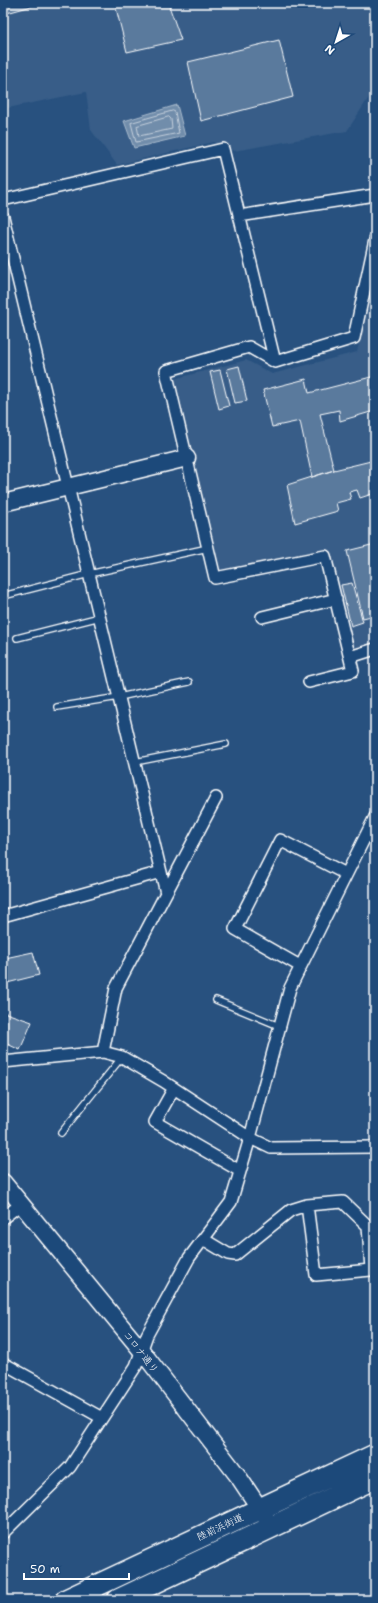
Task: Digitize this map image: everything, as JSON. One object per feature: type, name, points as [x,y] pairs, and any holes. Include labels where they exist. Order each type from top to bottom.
[{"type":"highway","name":"陸前浜街道","points":[[66,1600],[375,1455]]},
{"type":"highway","points":[[118,1600],[375,1478]]},
{"type":"street","points":[[3,200],[223,149],[275,362]]},
{"type":"street","points":[[239,216],[375,195]]},
{"type":"street","points":[[3,217],[166,893]]},
{"type":"street","points":[[309,682],[353,670],[325,556],[215,578],[166,371],[249,347],[275,362],[354,338],[375,240]]},
{"type":"street","points":[[3,503],[187,458]]},
{"type":"street","points":[[262,616],[336,599]]},
{"type":"street","points":[[350,657],[375,649]]},
{"type":"street","points":[[104,1052],[116,988],[216,798]]},
{"type":"street","points":[[3,1533],[70,1467],[136,1366],[147,1335],[189,1258],[231,1202],[250,1138],[290,988],[375,816]]},
{"type":"street","points":[[300,966],[235,929],[280,840],[346,874]]},
{"type":"street","points":[[3,916],[162,872]]},
{"type":"street","points":[[3,1062],[104,1052],[122,1057],[174,1088],[250,1138],[271,1148],[375,1147]]},
{"type":"street","points":[[174,1088],[155,1122],[240,1171]]},
{"type":"street","name":"コロナ通り","points":[[3,1182],[141,1350],[260,1508],[271,1528]]},
{"type":"street","points":[[203,1240],[228,1254],[235,1255],[291,1210],[307,1205],[343,1202],[368,1226],[371,1270],[316,1275],[307,1205]]},
{"type":"street","points":[[3,1218],[21,1204]]},
{"type":"street","points":[[3,1362],[102,1418]]},
{"type":"lane","points":[[3,596],[89,574],[208,548]]},
{"type":"lane","points":[[17,638],[100,617]]},
{"type":"lane","points":[[57,707],[119,697],[189,682]]},
{"type":"lane","points":[[135,762],[226,744]]},
{"type":"lane","points":[[216,1000],[279,1026]]},
{"type":"lane","points":[[60,1133],[122,1057]]},
{"type":"shaded area","points":[[3,3],[375,3],[375,88],[347,131],[234,151],[213,142],[117,165],[91,130],[86,92],[3,109]]},
{"type":"shaded area","points":[[375,273],[375,647],[359,650],[351,645],[329,550],[219,574],[174,379],[246,360],[272,374],[357,352]]},
{"type":"water","points":[[177,105],[185,136],[134,148],[124,121]]},
{"type":"building","points":[[3,3],[43,3],[3,14]]},
{"type":"building","points":[[168,3],[181,40],[127,52],[115,4]]},
{"type":"building","points":[[279,40],[293,97],[201,121],[188,62]]},
{"type":"building","points":[[239,366],[247,401],[235,403],[227,369]]},
{"type":"building","points":[[220,370],[229,406],[219,409],[210,372]]},
{"type":"building","points":[[375,376],[375,402],[373,403],[374,411],[340,421],[339,410],[320,414],[334,470],[312,477],[300,421],[272,427],[263,390],[306,379],[309,393]]},
{"type":"building","points":[[375,460],[375,493],[360,498],[357,490],[349,492],[351,499],[336,503],[338,511],[295,523],[287,485],[334,470]]},
{"type":"building","points":[[375,544],[375,615],[363,618],[347,551]]},
{"type":"building","points":[[352,583],[363,622],[351,626],[341,585]]},
{"type":"building","points":[[3,948],[5,958],[33,952],[39,975],[3,984]]},
{"type":"building","points":[[3,1012],[32,1022],[20,1050],[3,1042]]}]
